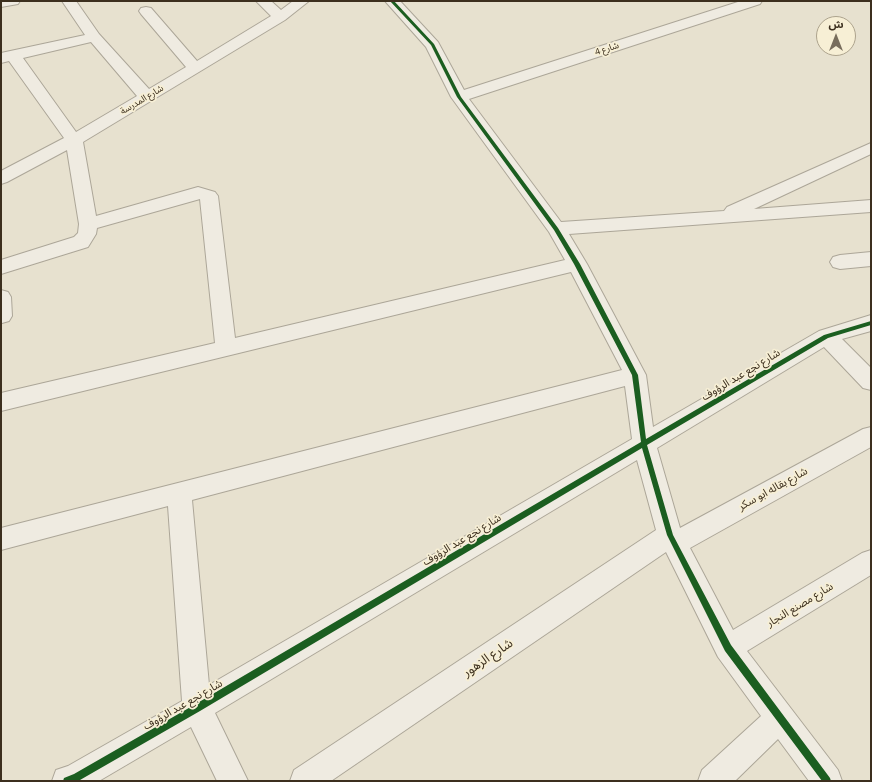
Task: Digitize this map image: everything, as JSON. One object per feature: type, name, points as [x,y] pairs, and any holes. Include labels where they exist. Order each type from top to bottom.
[{"type":"street","points":[[1,3],[13,1]]},
{"type":"street","points":[[68,1],[94,37],[147,97]]},
{"type":"street","points":[[263,1],[280,17]]},
{"type":"street","name":"شارع المدرسة","points":[[1,178],[74,140],[280,17],[302,1]]},
{"type":"street","points":[[392,1],[433,45],[458,97],[556,229],[577,264],[636,375],[644,444],[672,539],[728,648],[827,781]]},
{"type":"street","name":"شارع 4","points":[[458,97],[755,1]]},
{"type":"street","points":[[146,11],[195,68]]},
{"type":"street","points":[[1,267],[81,242],[88,234],[88,224],[74,140],[7,56],[94,37]]},
{"type":"street","points":[[719,217],[871,148]]},
{"type":"street","points":[[88,224],[198,193],[209,196],[226,348]]},
{"type":"street","points":[[556,229],[871,206]]},
{"type":"street","points":[[840,262],[871,259]]},
{"type":"street","points":[[1,402],[577,264]]},
{"type":"street","name":"شارع نجع عبد الرؤوف","points":[[74,780],[826,336],[871,323]]},
{"type":"street","points":[[826,336],[871,382]]},
{"type":"street","points":[[1,539],[636,375]]},
{"type":"street","name":"شارع بقاله ابو سكر","points":[[672,539],[871,436]]},
{"type":"street","points":[[179,493],[198,708],[233,781]]},
{"type":"street","name":"شارع الزهور","points":[[305,781],[672,539]]},
{"type":"street","name":"شارع مصنع النجار","points":[[728,648],[871,562]]},
{"type":"street","points":[[713,781],[780,718]]},
{"type":"cycle path","points":[[392,1],[433,45],[459,97],[556,229],[577,264],[635,375],[644,444],[670,535],[728,648],[827,781]]},
{"type":"cycle path","points":[[67,781],[77,777],[197,708],[826,336],[871,323]]}]
